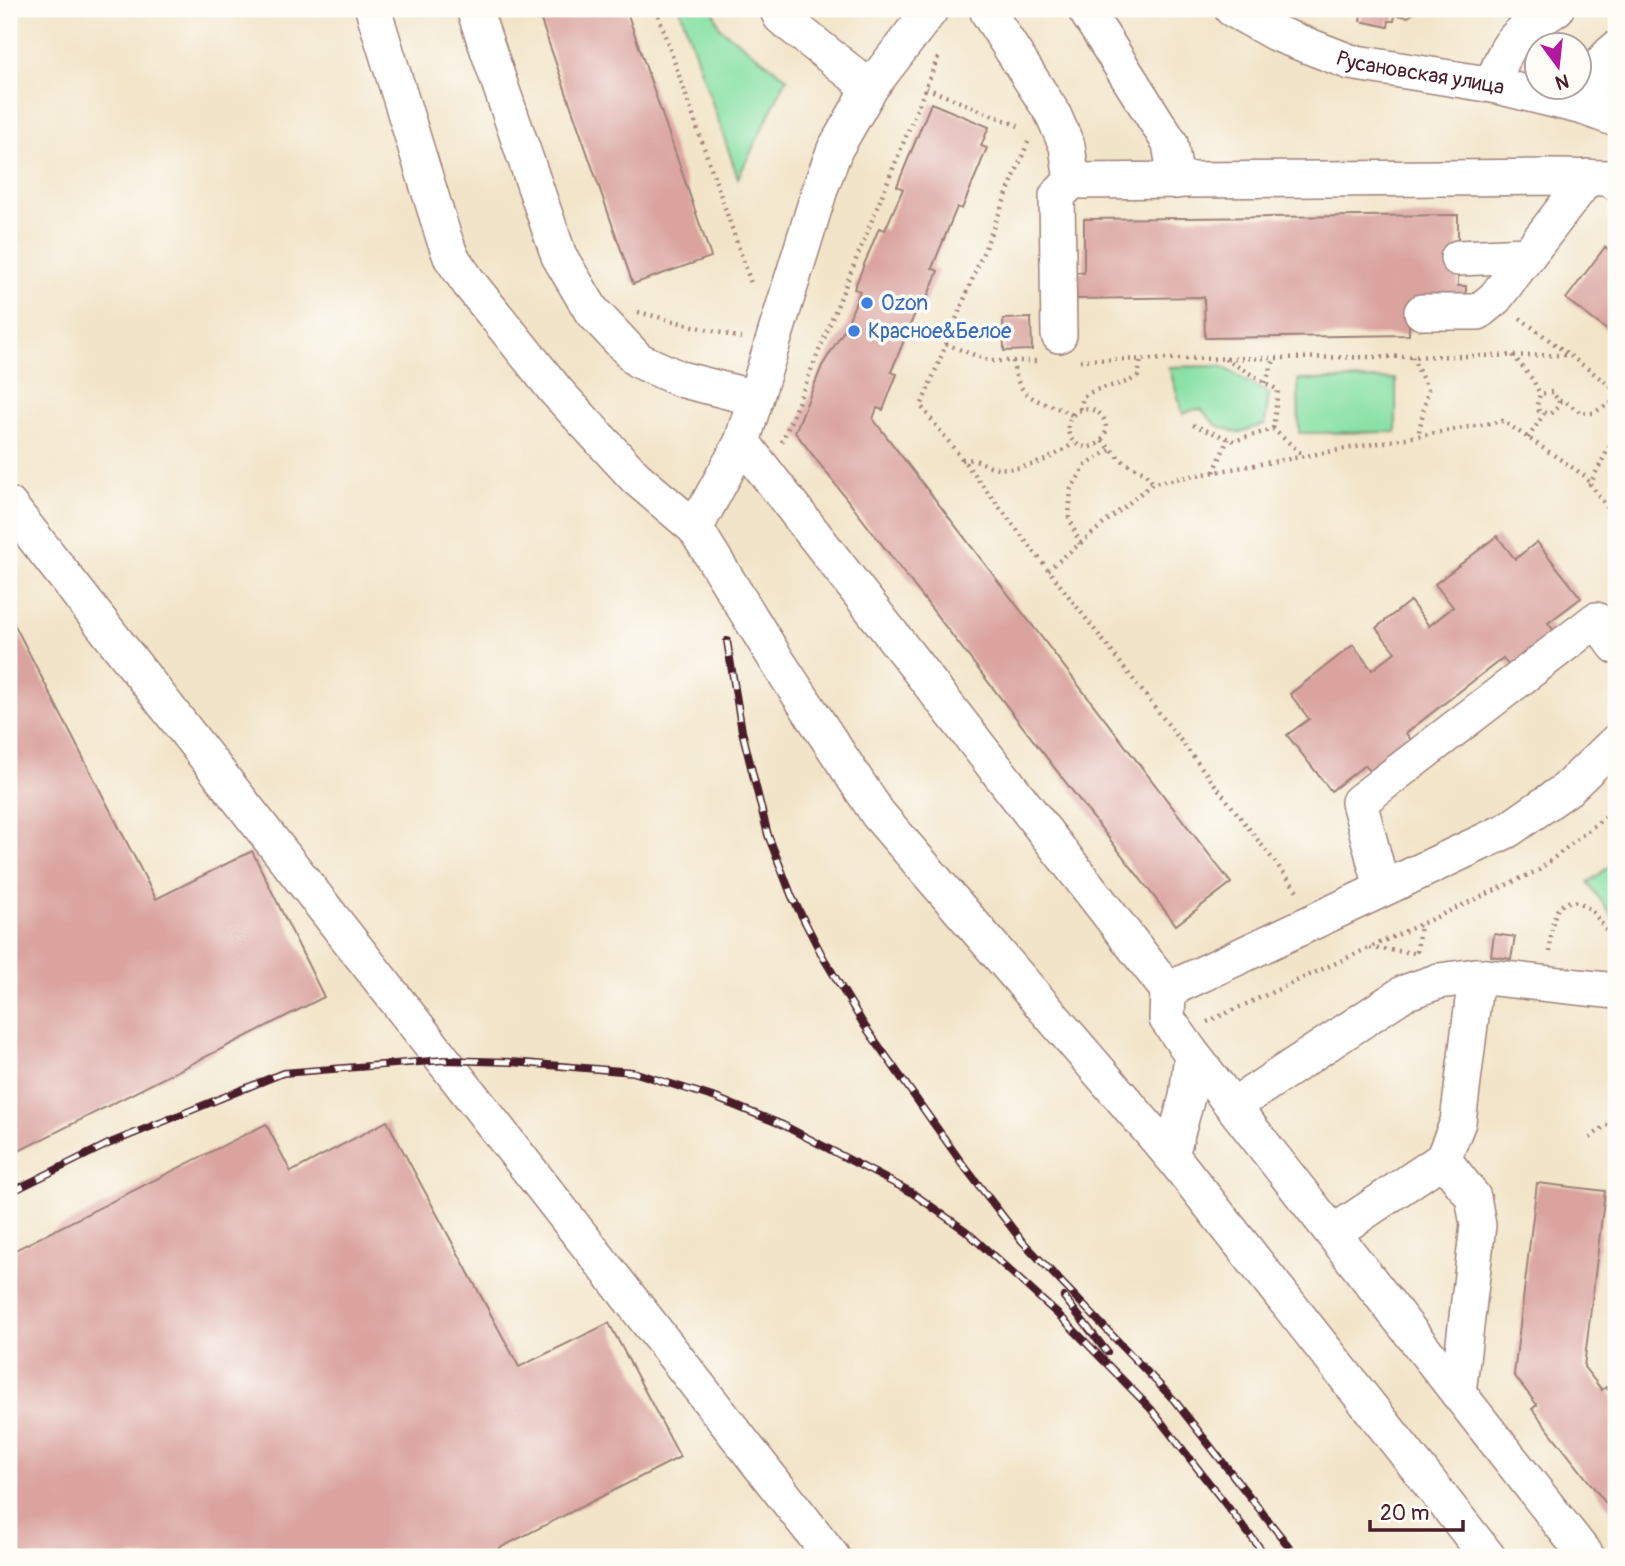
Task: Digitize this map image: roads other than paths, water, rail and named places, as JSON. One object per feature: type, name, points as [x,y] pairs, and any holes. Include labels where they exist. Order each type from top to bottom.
[{"type":"street","points":[[373,9],[451,257],[556,391],[636,478],[695,528],[779,664],[878,814],[1171,1155],[1488,1557]]},
{"type":"street","points":[[474,9],[559,256],[592,310],[638,360],[680,379],[755,398]]},
{"type":"street","points":[[777,9],[781,17],[870,89]]},
{"type":"street","points":[[695,528],[742,442],[821,186],[835,149],[870,89],[931,9]]},
{"type":"street","points":[[1085,9],[1170,143],[1176,181]]},
{"type":"street","name":"Русановская улица","points":[[1232,9],[1275,33],[1350,62],[1493,85],[1583,107],[1616,119]]},
{"type":"street","points":[[1493,85],[1508,44],[1520,32],[1556,9]]},
{"type":"street","points":[[988,12],[1053,114],[1067,146],[1072,181]]},
{"type":"street","points":[[1583,107],[1591,82],[1600,66],[1616,49]]},
{"type":"street","points":[[1062,352],[1071,258],[1057,196],[1072,181],[1602,180]]},
{"type":"street","points":[[1422,312],[1478,312],[1494,298],[1528,255],[1602,180]]},
{"type":"street","points":[[1458,258],[1528,255]]},
{"type":"street","points":[[742,442],[1168,990],[1167,1019],[1191,1052],[1587,1557]]},
{"type":"street","points":[[9,505],[832,1557]]},
{"type":"street","points":[[1382,888],[1359,802],[1596,620],[1616,646]]},
{"type":"street","points":[[1168,990],[1508,830],[1567,789],[1616,742]]},
{"type":"street","points":[[1333,1233],[1443,1159],[1458,1122],[1476,976]]},
{"type":"street","points":[[1233,1106],[1404,992],[1439,981],[1476,976],[1616,991]]},
{"type":"street","points":[[1171,1155],[1187,1097],[1191,1052]]},
{"type":"street","points":[[1443,1159],[1473,1198],[1478,1225],[1458,1393]]},
{"type":"railway","points":[[727,641],[742,731],[768,835],[792,897],[823,957],[864,1025],[961,1162],[1022,1241],[1174,1400],[1297,1557]]},
{"type":"railway","points":[[9,1193],[108,1144],[283,1073],[444,1060],[512,1062],[633,1072],[716,1098],[783,1125],[911,1192],[966,1231],[1063,1319],[1151,1409],[1267,1557]]},
{"type":"railway","points":[[1064,1297],[1107,1352]]},
{"type":"place","name":"Ozon","points":[[867,303]]},
{"type":"place","name":"Красное&Белое","points":[[854,331]]}]
